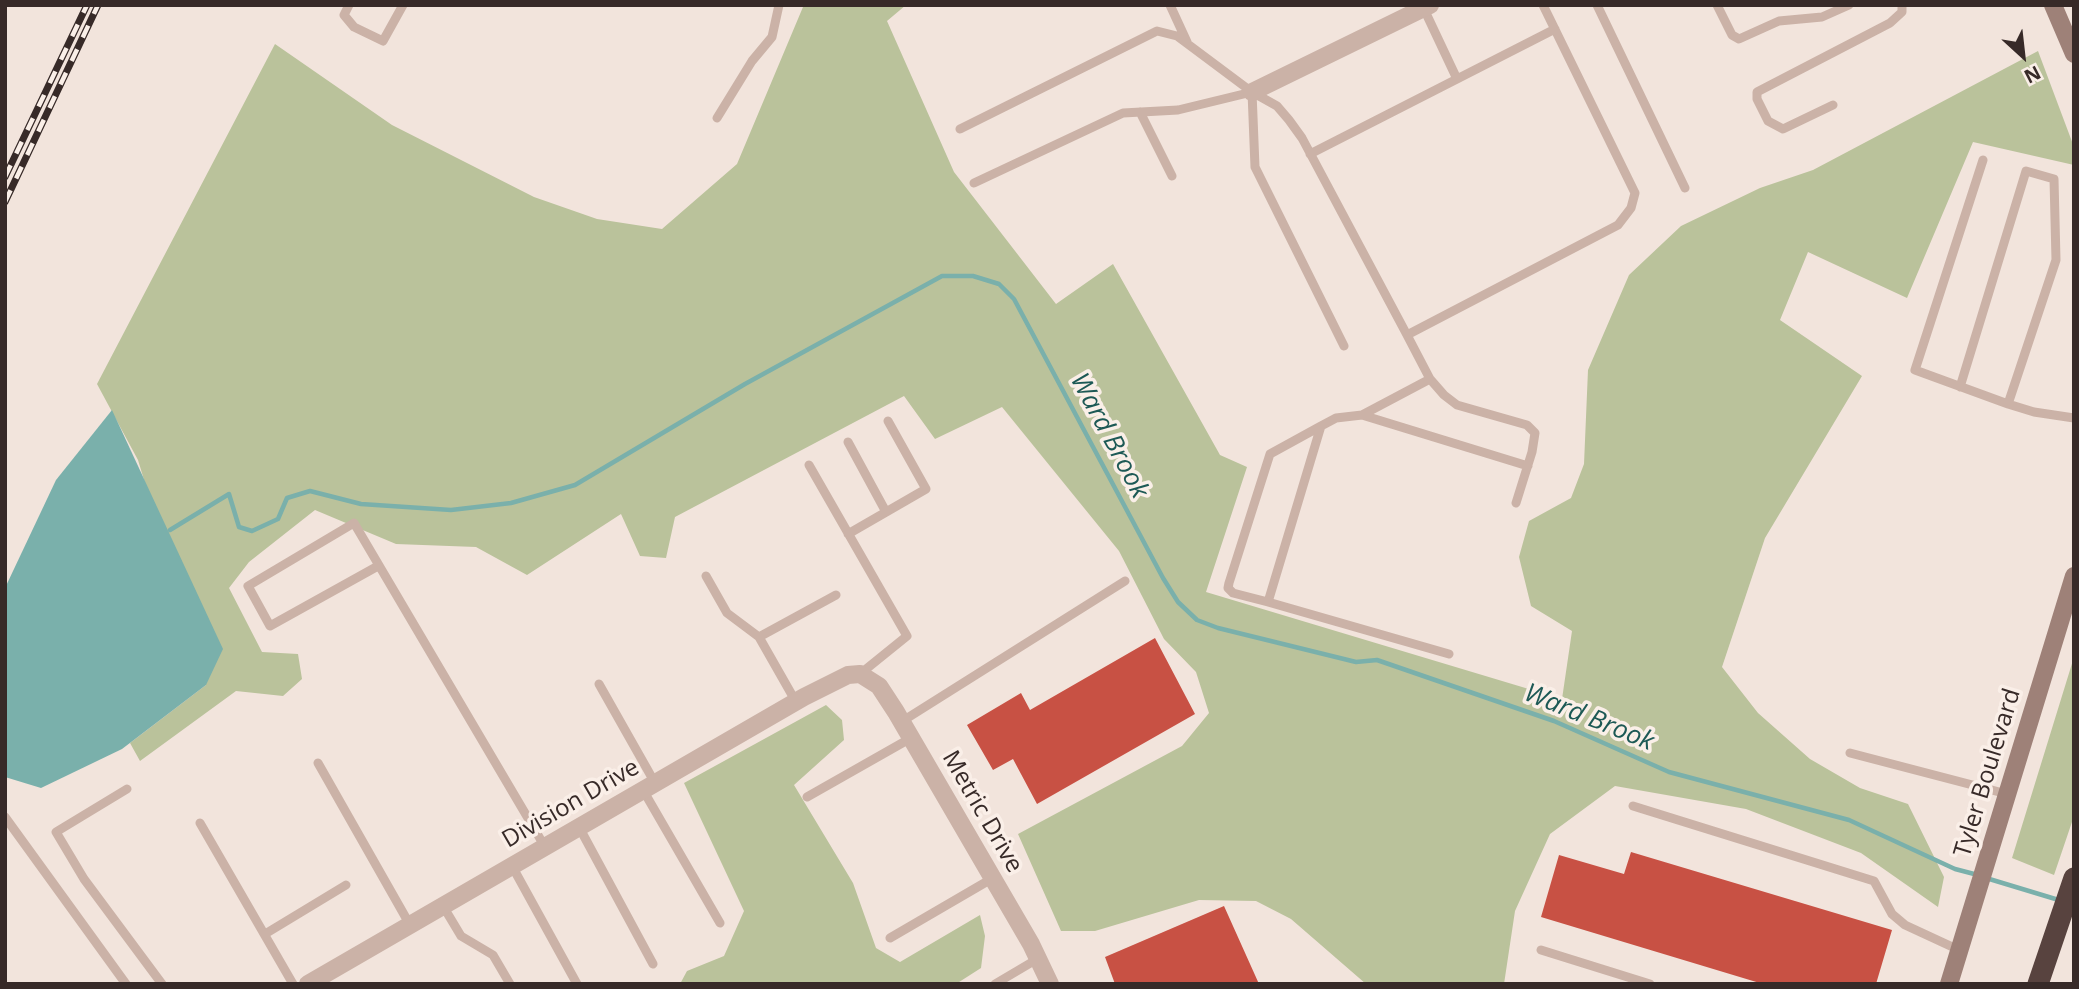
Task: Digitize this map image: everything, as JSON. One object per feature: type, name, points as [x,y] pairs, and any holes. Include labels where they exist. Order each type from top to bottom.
[{"type":"highway","points":[[2038,984],[2074,877]]},
{"type":"street","points":[[2053,5],[2073,51]]},
{"type":"street","points":[[1252,92],[1427,7]]},
{"type":"street","name":"Tyler Boulevard","points":[[1949,984],[2074,576]]},
{"type":"street","name":"Division Drive","points":[[308,984],[796,702],[848,675],[860,674]]},
{"type":"street","name":"Metric Drive","points":[[860,674],[879,686],[911,738],[1039,958],[1050,984]]},
{"type":"lane","points":[[349,5],[344,15],[354,27],[383,41],[403,5]]},
{"type":"lane","points":[[717,118],[752,61],[772,37],[779,5]]},
{"type":"lane","points":[[1170,5],[1188,44]]},
{"type":"lane","points":[[1407,335],[1618,225],[1631,208],[1635,193],[1543,5]]},
{"type":"lane","points":[[1597,5],[1685,188]]},
{"type":"lane","points":[[1717,5],[1732,35],[1740,39],[1779,21],[1822,17],[1849,5]]},
{"type":"lane","points":[[1833,105],[1783,129],[1768,121],[1757,99],[1757,92],[1890,23],[1902,12],[1902,5]]},
{"type":"lane","points":[[1427,7],[1457,79]]},
{"type":"lane","points":[[1310,154],[1555,29]]},
{"type":"lane","points":[[960,129],[1157,31],[1177,36],[1252,92],[1277,106],[1310,154],[1430,379],[1444,395],[1457,405],[1527,425],[1535,433],[1516,503]]},
{"type":"lane","points":[[974,183],[1123,113],[1178,110],[1252,92]]},
{"type":"lane","points":[[1252,92],[1255,167],[1343,346]]},
{"type":"lane","points":[[1140,112],[1172,176]]},
{"type":"lane","points":[[1983,160],[1915,370],[2034,412],[2074,418]]},
{"type":"lane","points":[[1960,387],[2026,171],[2054,179],[2056,260],[2008,404]]},
{"type":"lane","points":[[1430,379],[1362,415],[1336,418],[1270,454],[1228,588],[1233,593],[1449,653]]},
{"type":"lane","points":[[1362,415],[1528,466]]},
{"type":"lane","points":[[848,534],[926,489],[888,421]]},
{"type":"lane","points":[[1268,602],[1321,426]]},
{"type":"lane","points":[[848,442],[886,512]]},
{"type":"lane","points":[[809,466],[907,636],[860,674]]},
{"type":"lane","points":[[378,566],[270,626],[248,586],[354,523],[545,846]]},
{"type":"lane","points":[[706,576],[727,614],[759,637],[796,702]]},
{"type":"lane","points":[[901,722],[1125,581]]},
{"type":"lane","points":[[759,637],[836,595]]},
{"type":"lane","points":[[599,684],[720,923]]},
{"type":"lane","points":[[807,797],[911,738]]},
{"type":"lane","points":[[1850,752],[2007,794]]},
{"type":"lane","points":[[318,763],[410,925]]},
{"type":"lane","points":[[127,789],[56,832],[85,879],[163,984]]},
{"type":"lane","points":[[1633,806],[1874,881],[1892,914],[1905,925],[1959,950]]},
{"type":"lane","points":[[5,817],[126,984]]},
{"type":"lane","points":[[200,823],[293,984]]},
{"type":"lane","points":[[579,827],[653,964]]},
{"type":"lane","points":[[512,866],[577,984]]},
{"type":"lane","points":[[890,938],[993,878]]},
{"type":"lane","points":[[265,934],[346,885]]},
{"type":"lane","points":[[443,906],[461,936],[493,955],[510,984]]},
{"type":"lane","points":[[1541,950],[1650,984]]},
{"type":"lane","points":[[995,984],[1039,958]]},
{"type":"green space","points":[[906,5],[887,21],[954,172],[1056,304],[1113,264],[1220,455],[1247,467],[1206,592],[1562,699],[1572,631],[1531,606],[1519,557],[1529,521],[1571,498],[1584,464],[1588,370],[1629,275],[1681,226],[1760,188],[1813,170],[2038,51],[2074,147],[2074,165],[1973,142],[1907,298],[1808,252],[1780,320],[1862,376],[1765,538],[1722,667],[1758,713],[1810,759],[1860,788],[1908,804],[1944,877],[1938,907],[1861,853],[1746,809],[1615,786],[1550,834],[1515,911],[1504,984],[1366,984],[1291,919],[1256,901],[1199,900],[1095,931],[1061,931],[1018,834],[1182,746],[1209,713],[1196,672],[1164,639],[1119,551],[1002,407],[935,439],[904,396],[675,517],[666,558],[640,556],[621,514],[527,575],[476,547],[396,544],[315,510],[249,562],[229,588],[262,652],[298,654],[302,679],[283,696],[236,691],[140,761],[130,743],[206,685],[138,460],[97,384],[275,44],[392,125],[534,197],[597,219],[662,229],[737,164],[803,7]]},
{"type":"green space","points":[[2074,657],[2074,816],[2054,875],[2012,858]]},
{"type":"green space","points":[[826,705],[842,720],[844,740],[794,785],[853,883],[876,948],[900,962],[980,915],[985,936],[981,968],[956,984],[680,984],[687,971],[724,956],[744,911],[684,783]]},
{"type":"water","points":[[112,410],[223,649],[206,685],[122,749],[41,788],[5,777],[5,588],[56,480]]},
{"type":"building","points":[[1155,638],[1195,714],[1037,804],[1013,759],[993,770],[967,725],[1021,693],[1030,710]]},
{"type":"building","points":[[1631,852],[1892,930],[1876,984],[1763,984],[1541,917],[1559,855],[1624,874]]},
{"type":"building","points":[[1224,906],[1259,984],[1115,984],[1105,957]]},
{"type":"waterway","name":"Ward Brook","points":[[170,530],[229,494],[239,527],[252,531],[278,519],[287,498],[310,491],[361,504],[451,510],[511,503],[575,485],[745,384],[942,276],[973,276],[999,284],[1014,299],[1163,578],[1178,602],[1197,620],[1218,628],[1356,662],[1377,660],[1554,721],[1669,772],[1849,820],[1955,869],[1978,875]]},
{"type":"waterway","name":"Ward Brook","points":[[1986,878],[2062,901]]},
{"type":"railway","points":[[5,177],[87,5]]},
{"type":"railway","points":[[5,202],[98,5]]}]
